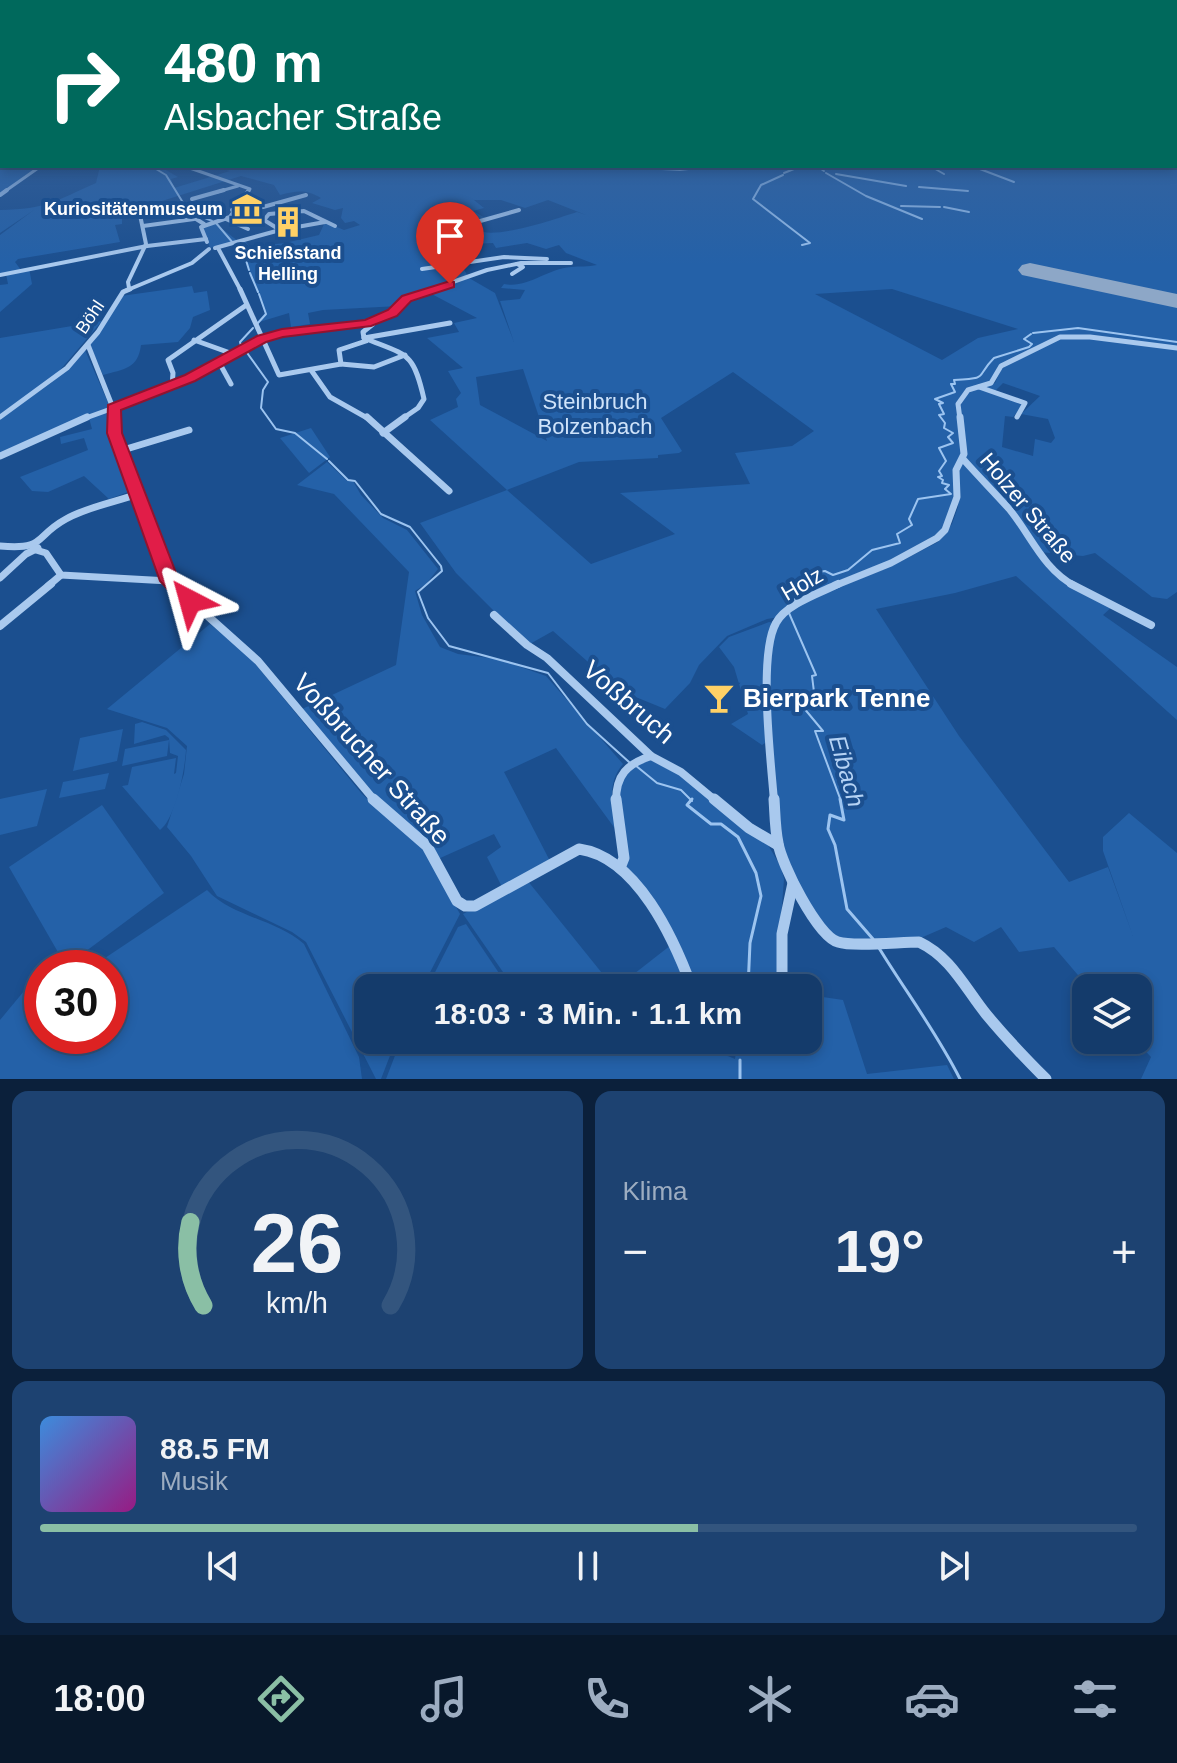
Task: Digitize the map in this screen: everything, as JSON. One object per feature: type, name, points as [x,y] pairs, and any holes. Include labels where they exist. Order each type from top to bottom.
[{"type":"street","points":[[0,195],[38,168]]},
{"type":"street","points":[[190,168],[249,190],[226,219]]},
{"type":"street","points":[[192,199],[240,185]]},
{"type":"street","points":[[232,210],[263,207],[306,194]]},
{"type":"street","points":[[129,288],[128,282],[147,246],[148,235],[138,211],[164,206],[185,212],[204,224]]},
{"type":"street","points":[[460,262],[455,259],[452,236],[466,225],[519,210]]},
{"type":"street","points":[[280,230],[264,220],[269,214],[302,211],[335,226]]},
{"type":"street","points":[[143,226],[194,219]]},
{"type":"street","points":[[248,229],[226,219],[204,224],[200,229],[209,249],[280,230],[325,222]]},
{"type":"street","points":[[0,275],[147,246],[206,239]]},
{"type":"street","points":[[218,248],[222,261],[244,295],[245,306],[279,375],[341,364],[376,367],[405,355]]},
{"type":"street","name":"Böhl","points":[[0,417],[60,375],[88,345],[120,295],[129,288],[192,263],[209,249]]},
{"type":"street","points":[[422,269],[460,262],[530,256],[548,261]]},
{"type":"street","points":[[0,456],[113,408],[172,387],[262,339],[282,333],[375,321],[393,313],[402,301],[481,272],[517,264],[548,261],[571,263]]},
{"type":"street","points":[[512,274],[523,267],[517,264]]},
{"type":"street","points":[[172,387],[173,373],[168,360],[245,306]]},
{"type":"street","points":[[365,340],[363,332],[375,321]]},
{"type":"street","points":[[341,364],[337,351],[365,340],[450,323]]},
{"type":"street","name":"Holzer Straße","points":[[1151,625],[1064,580],[1038,552],[1011,512],[963,459],[958,404],[964,394],[993,381],[1001,366],[1015,356],[1060,337],[1090,337],[1177,348]]},
{"type":"street","points":[[194,340],[233,354]]},
{"type":"street","points":[[365,340],[405,355],[417,369],[424,399],[418,408],[383,433]]},
{"type":"street","points":[[0,626],[61,575],[169,581],[115,433],[113,408],[88,345]]},
{"type":"street","points":[[220,364],[231,384]]},
{"type":"street","points":[[311,370],[330,397],[362,413],[449,491]]},
{"type":"street","points":[[977,387],[1025,403],[1017,417]]},
{"type":"street","points":[[123,450],[189,430]]},
{"type":"street","name":"Holzer Straße","points":[[937,538],[945,530],[954,508],[957,497],[956,470],[963,459]]},
{"type":"street","points":[[0,578],[25,551],[36,547],[66,519],[138,494]]},
{"type":"street","name":"Holz","points":[[778,845],[768,654],[776,622],[792,608],[841,582],[891,563],[937,538]]},
{"type":"street","points":[[0,546],[25,551]]},
{"type":"street","points":[[36,547],[46,553],[61,575]]},
{"type":"street","name":"Voßbrucher Straße","points":[[169,581],[251,654],[372,798],[427,846],[457,901],[465,906],[475,906],[579,849],[589,848],[620,868]]},
{"type":"street","name":"Voßbruch","points":[[494,615],[527,645],[547,658],[651,756],[681,772],[749,828],[778,845]]},
{"type":"street","points":[[651,756],[630,762],[618,777],[614,791],[624,858],[620,868],[668,929],[686,974]]},
{"type":"street","points":[[778,845],[793,883],[799,888],[820,929],[837,942],[919,942],[930,945],[944,958],[985,1014],[1046,1079]]},
{"type":"street","points":[[780,974],[787,902],[793,883]]},
{"type":"green space","points":[[0,168],[35,168],[0,194]]},
{"type":"green space","name":"Steinbruch Bolzenbach","points":[[100,168],[162,168],[178,177],[171,179],[174,188],[230,171],[219,168],[1177,168],[1177,592],[1167,599],[1152,597],[1095,553],[1083,556],[1039,552],[965,456],[960,406],[968,392],[977,388],[1024,403],[1013,417],[1005,416],[1002,447],[1033,456],[1035,439],[1051,443],[1055,438],[1048,419],[1021,414],[1040,396],[1003,383],[994,392],[982,387],[995,383],[1001,370],[1012,360],[998,366],[991,381],[966,390],[957,401],[962,447],[954,500],[941,532],[886,562],[838,581],[779,617],[727,636],[699,665],[690,683],[665,709],[621,691],[553,631],[528,645],[456,573],[420,523],[507,490],[430,420],[458,407],[456,399],[461,393],[448,371],[463,368],[427,338],[459,332],[454,323],[477,318],[426,291],[399,306],[308,313],[310,324],[291,327],[289,313],[256,323],[265,313],[245,257],[235,242],[210,248],[202,227],[213,222],[250,247],[285,243],[319,235],[325,222],[344,230],[360,225],[354,221],[345,223],[341,218],[343,208],[335,210],[312,203],[321,198],[305,192],[280,195],[274,185],[241,176],[162,201],[122,205],[122,224],[115,225],[120,242],[18,259],[15,262],[21,270],[29,268],[32,284],[0,312],[0,285],[8,284],[6,274],[0,275],[0,235],[34,210],[0,233],[0,210],[40,206],[70,195],[96,183]],"holes":[[[474,200],[501,200],[525,208],[548,200],[586,215],[577,212],[526,227],[486,232],[477,230],[482,225],[479,223],[487,219],[473,211],[484,208]],[[493,243],[496,248],[527,243],[546,249],[559,245],[566,253],[597,265],[562,269],[521,284],[504,284],[501,288],[525,290],[520,299],[500,301],[514,342],[495,293],[469,278],[460,263],[455,262],[452,245]],[[892,289],[1018,329],[978,338],[942,360],[815,294]],[[523,369],[547,441],[480,405],[476,377]],[[733,372],[814,431],[792,446],[735,453],[750,484],[620,493],[675,534],[591,564],[507,490],[579,462],[658,458],[658,455],[679,453],[682,451],[661,418]]]},
{"type":"green space","points":[[192,286],[194,293],[207,291],[210,310],[193,317],[190,328],[178,342],[141,345],[133,363],[103,375],[90,345],[121,296]]},
{"type":"green space","points":[[102,321],[55,376],[0,414],[0,338]]},
{"type":"green space","points":[[85,350],[110,407],[0,454],[0,419],[51,383]]},
{"type":"green space","points":[[108,412],[131,491],[109,499],[84,476],[48,492],[32,491],[20,477],[88,450],[84,438],[61,444],[60,437],[92,429],[89,418]]},
{"type":"green space","points":[[311,428],[330,457],[309,473],[280,438]]},
{"type":"green space","points":[[327,462],[347,481],[353,481],[361,495],[383,518],[407,530],[438,569],[426,584],[415,591],[422,615],[440,647],[458,654],[498,659],[546,676],[623,764],[613,787],[616,830],[556,748],[504,772],[550,861],[502,887],[487,857],[501,847],[494,834],[438,859],[371,794],[300,710],[396,665],[409,572],[334,494],[297,485]]},
{"type":"green space","points":[[962,464],[967,464],[1064,580],[1114,605],[1103,615],[1177,667],[1177,720],[1016,576],[955,593],[876,609],[959,736],[1069,882],[1108,867],[1133,936],[1103,851],[1103,837],[1129,813],[1177,853],[1177,1079],[1141,1079],[1151,1057],[1148,1054],[1152,1054],[1152,974],[1077,974],[1054,947],[1019,952],[1001,927],[974,942],[946,927],[923,937],[845,941],[822,927],[783,854],[772,746],[769,654],[777,623],[806,600],[890,567],[938,542],[952,524],[958,507]]},
{"type":"green space","points":[[769,622],[774,623],[765,743],[762,745],[731,724],[748,714],[734,667],[719,647],[729,637]]},
{"type":"green space","points":[[210,624],[248,655],[362,794],[426,852],[460,914],[429,974],[354,974],[354,1036],[306,942],[292,932],[217,896],[191,856],[167,827],[184,774],[187,746],[167,728],[107,709]]},
{"type":"green space","points":[[142,722],[166,730],[186,750],[175,804],[160,830],[122,786],[128,785],[132,767],[176,758],[176,773],[178,756],[170,753],[169,738],[165,735],[134,744],[135,724]]},
{"type":"green space","points":[[123,729],[117,761],[73,771],[80,738]]},
{"type":"green space","points":[[169,740],[167,756],[122,766],[125,749]]},
{"type":"green space","points":[[650,760],[678,774],[768,845],[784,879],[777,967],[791,974],[688,974],[675,942],[624,867],[616,791],[622,771]]},
{"type":"green space","points":[[109,773],[105,789],[59,798],[63,782]]},
{"type":"green space","points":[[47,789],[37,826],[0,835],[0,799]]},
{"type":"green space","points":[[102,805],[164,893],[87,950],[57,950],[9,867]]},
{"type":"green space","points":[[527,880],[603,974],[504,974],[463,914]]},
{"type":"green space","points":[[207,890],[229,906],[281,929],[304,944],[354,1047],[354,1054],[359,1057],[362,1079],[0,1079],[0,1020],[24,991],[24,1054],[128,1054],[128,950],[117,950]]},
{"type":"green space","points":[[466,924],[500,974],[434,974],[458,927]]},
{"type":"green space","points":[[671,945],[682,974],[634,974]]},
{"type":"green space","points":[[822,997],[843,1000],[867,1074],[947,1065],[954,1079],[386,1079],[396,1054],[723,1054],[735,1059],[736,1054],[822,1054]]},
{"type":"green space","points":[[363,1054],[391,1054],[381,1079],[376,1079]]},
{"type":"waterway","points":[[154,168],[166,175],[182,201]]},
{"type":"waterway","points":[[643,168],[697,168]]},
{"type":"waterway","points":[[782,168],[788,169]]},
{"type":"waterway","points":[[784,173],[796,168]]},
{"type":"waterway","points":[[934,168],[944,174]]},
{"type":"waterway","points":[[977,168],[1014,182]]},
{"type":"waterway","points":[[826,173],[866,196],[922,219]]},
{"type":"waterway","points":[[836,174],[906,186]]},
{"type":"waterway","points":[[783,175],[761,185],[753,199],[810,243],[802,245]]},
{"type":"waterway","points":[[919,187],[968,191]]},
{"type":"waterway","points":[[183,202],[187,210]]},
{"type":"waterway","points":[[901,206],[940,207]]},
{"type":"waterway","points":[[944,207],[969,212]]},
{"type":"waterway","points":[[191,212],[212,221]]},
{"type":"waterway","points":[[216,223],[245,257],[249,270]]},
{"type":"waterway","points":[[250,273],[258,292]]},
{"type":"waterway","points":[[257,324],[266,314],[259,294]]},
{"type":"waterway","points":[[241,346],[240,342],[253,328]]},
{"type":"waterway","name":"Eibach","points":[[1033,333],[1078,328],[1177,342]]},
{"type":"waterway","name":"Eibach","points":[[787,607],[808,585],[812,573],[825,571],[833,575],[848,570],[872,550],[900,543],[897,534],[912,525],[909,519],[918,499],[951,494],[945,489],[949,485],[942,483],[943,480],[938,477],[942,476],[939,471],[946,461],[939,448],[953,443],[948,437],[953,433],[944,428],[945,423],[939,415],[944,414],[939,404],[943,403],[935,399],[955,392],[951,384],[955,384],[954,380],[978,377],[994,358],[1029,347],[1032,344],[1024,339],[1031,334]]},
{"type":"waterway","points":[[245,350],[268,382],[263,390],[261,408],[276,429],[295,433],[327,459]]},
{"type":"waterway","points":[[329,461],[348,480],[355,481],[381,514],[410,527],[441,566],[442,571],[418,592],[428,618],[449,646],[548,673],[587,724],[629,762]]},
{"type":"waterway","name":"Eibach","points":[[789,613],[816,675],[812,676],[814,692],[810,705],[803,707],[823,731],[815,731],[841,801]]},
{"type":"waterway","points":[[635,765],[657,783],[681,790],[691,800]]},
{"type":"waterway","name":"Eibach","points":[[840,799],[844,820],[830,815],[828,829],[835,845],[847,909],[873,939]]},
{"type":"waterway","points":[[691,800],[687,805],[711,824],[721,824],[738,837],[756,873],[761,896],[750,943],[749,974]]},
{"type":"waterway","name":"Eibach","points":[[879,948],[960,1079]]},
{"type":"waterway","points":[[740,1060],[740,1079]]},
{"type":"runway","points":[[1030,270],[1177,301]]},
{"type":"place","name":"Kuriositätenmuseum","points":[[247,209]]},
{"type":"place","name":"Schießstand Helling","points":[[288,222]]},
{"type":"place","name":"Bierpark Tenne","points":[[719,698]]},
{"type":"route","points":[[190,601],[169,581],[115,433],[113,408],[172,387],[220,364],[248,344],[282,333],[367,323],[393,313],[407,298],[450,284]]}]
